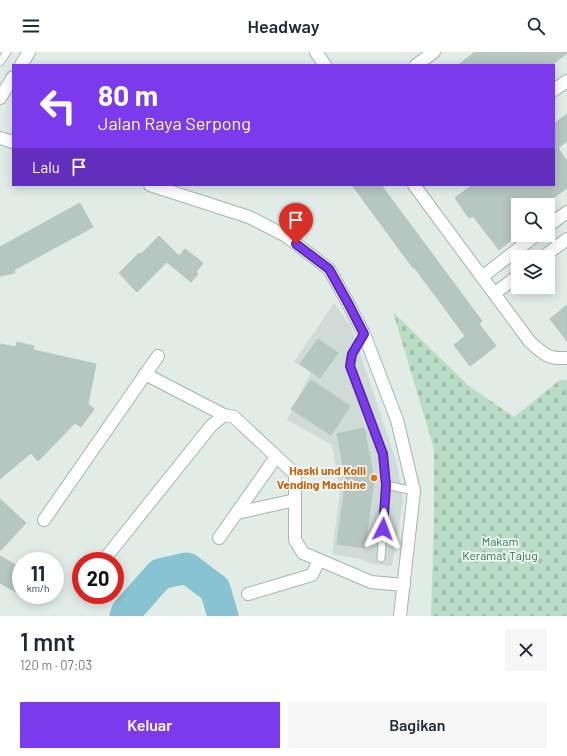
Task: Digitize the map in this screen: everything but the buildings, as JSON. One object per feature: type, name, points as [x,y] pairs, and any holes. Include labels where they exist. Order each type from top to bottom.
[{"type":"street","points":[[22,64],[29,52]]},
{"type":"street","points":[[316,52],[324,64]]},
{"type":"street","points":[[417,64],[434,52]]},
{"type":"street","points":[[0,98],[12,79]]},
{"type":"street","points":[[555,89],[567,81]]},
{"type":"street","points":[[0,138],[12,142]]},
{"type":"street","points":[[153,186],[249,217],[286,236],[329,269],[364,334],[397,420],[414,491],[400,616]]},
{"type":"street","points":[[420,187],[530,342],[546,355],[567,358]]},
{"type":"street","points":[[555,221],[567,212]]},
{"type":"street","points":[[552,250],[567,239]]},
{"type":"street","points":[[482,276],[527,242]]},
{"type":"street","points":[[494,293],[511,281]]},
{"type":"street","points":[[44,520],[158,356]]},
{"type":"street","points":[[145,374],[224,415],[234,417],[295,474],[295,540],[303,553],[371,582],[404,585]]},
{"type":"street","points":[[110,552],[211,426],[224,415]]},
{"type":"street","points":[[220,538],[276,457]]},
{"type":"street","points":[[237,513],[295,500]]},
{"type":"street","points":[[248,594],[312,575],[319,560]]},
{"type":"lane","points":[[0,62],[7,52]]},
{"type":"lane","points":[[364,334],[352,354],[350,366],[383,454],[386,485],[381,558]]},
{"type":"lane","points":[[386,485],[414,491]]},
{"type":"shaded area","points":[[334,303],[351,326],[397,464],[403,501],[392,566],[373,564],[360,559],[332,554],[340,491],[332,445],[287,420],[311,372],[294,362]]},
{"type":"green space","name":"Makam Keramat Tajug","points":[[393,312],[469,386],[514,417],[560,380],[567,380],[567,616],[431,616],[434,519],[434,449]]},
{"type":"waterway","points":[[125,616],[127,611],[160,574],[187,568],[215,589],[223,616]]},
{"type":"place","name":"Haski und Kolli Vending Machine","points":[[374,478]]},
{"type":"route","points":[[296,244],[329,269],[364,334],[352,354],[350,366],[383,454],[386,485],[383,529]]}]
